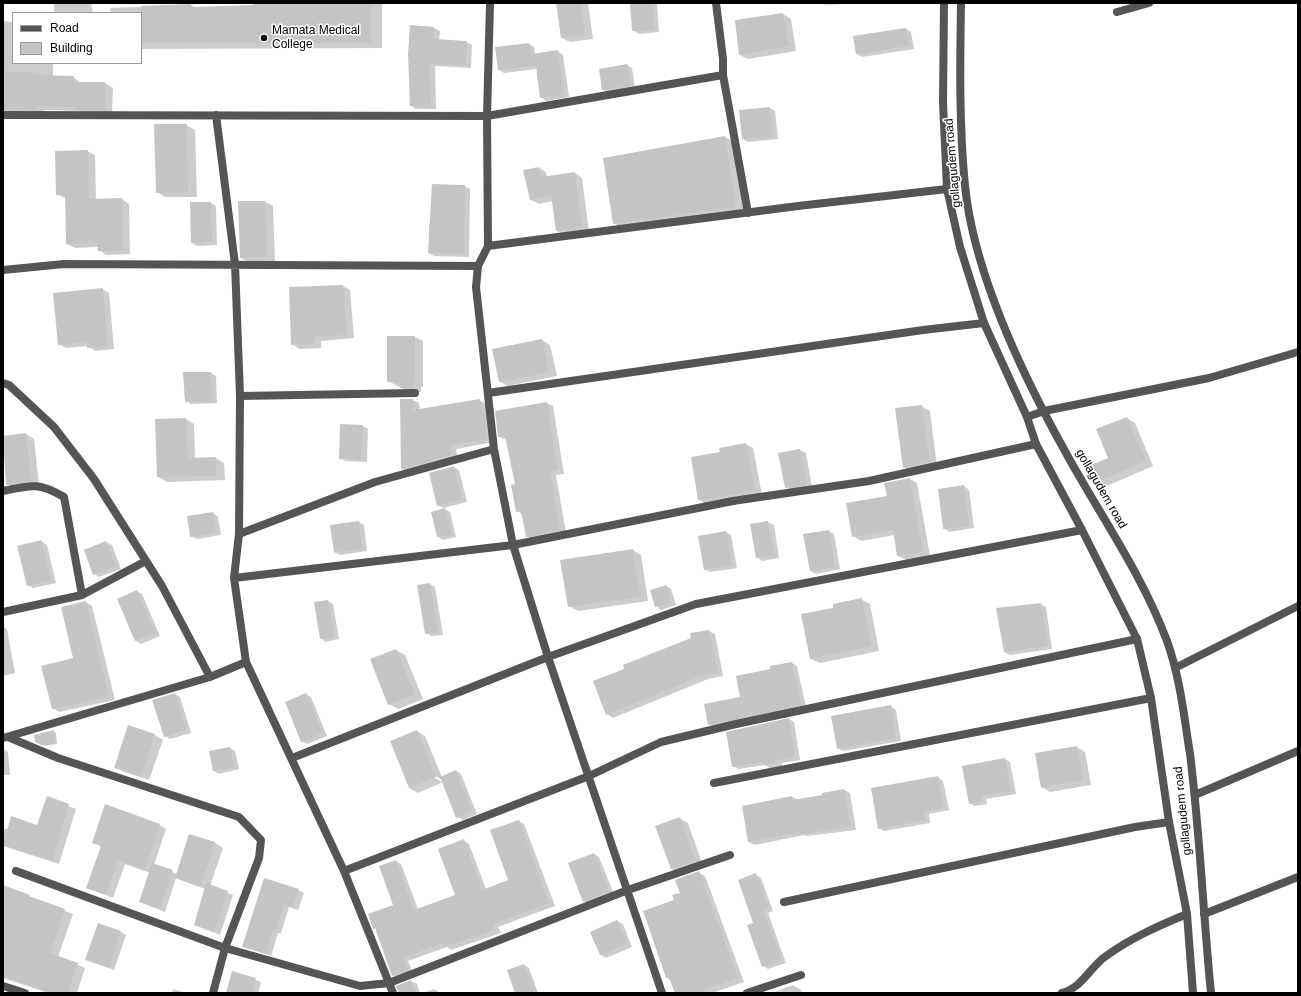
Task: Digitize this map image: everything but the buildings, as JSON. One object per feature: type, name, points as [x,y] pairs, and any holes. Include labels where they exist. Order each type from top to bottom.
[{"type":"street","points":[[490,3],[487,116],[488,246],[478,266],[476,287],[494,449],[513,545],[548,657],[662,993]]},
{"type":"street","points":[[716,3],[723,59],[723,76],[748,213]]},
{"type":"street","name":"gollagudem road","points":[[944,3],[943,102],[947,189],[960,247],[984,323],[1027,417],[1036,444],[1138,639],[1151,698],[1169,822],[1187,914],[1193,993]]},
{"type":"street","name":"gollagudem road","points":[[961,3],[960,100],[963,156],[965,187],[976,244],[1000,317],[1044,411],[1066,452],[1112,530],[1144,590],[1167,642],[1175,668],[1183,707],[1195,795],[1211,993]]},
{"type":"street","points":[[1117,12],[1149,3]]},
{"type":"street","points":[[3,115],[487,116],[723,76]]},
{"type":"street","points":[[216,115],[234,264],[240,396],[239,534],[234,578],[246,662],[344,871],[393,993]]},
{"type":"street","points":[[488,246],[947,189]]},
{"type":"street","points":[[3,270],[64,264],[478,266]]},
{"type":"street","points":[[488,393],[915,331],[984,323]]},
{"type":"street","points":[[1027,417],[1044,411],[1209,378],[1298,352]]},
{"type":"street","points":[[3,383],[9,385],[54,427],[94,479],[162,586],[210,677]]},
{"type":"street","points":[[240,396],[415,393]]},
{"type":"street","points":[[234,578],[513,545],[733,501],[869,481],[1036,444]]},
{"type":"street","points":[[239,534],[375,482],[494,449]]},
{"type":"street","points":[[3,491],[32,485],[49,488],[64,497],[82,595]]},
{"type":"street","points":[[292,758],[548,657],[696,604],[1082,530]]},
{"type":"street","points":[[3,612],[82,595],[146,561]]},
{"type":"street","points":[[1175,668],[1298,606]]},
{"type":"street","points":[[344,871],[589,776],[669,740],[736,724],[1138,639]]},
{"type":"street","points":[[5,737],[210,677],[246,662]]},
{"type":"street","points":[[714,783],[1151,698]]},
{"type":"street","points":[[5,737],[58,758],[239,817],[261,840],[259,858],[225,948],[213,993]]},
{"type":"street","points":[[1195,795],[1298,751]]},
{"type":"street","points":[[784,902],[1127,828],[1169,822]]},
{"type":"street","points":[[16,871],[225,948],[360,986],[389,983],[628,890],[730,855]]},
{"type":"street","points":[[1204,914],[1298,877]]},
{"type":"street","points":[[1062,993],[1080,983],[1104,957],[1140,934],[1187,914]]},
{"type":"street","points":[[747,993],[801,975]]},
{"type":"street","points":[[3,986],[25,993]]},
{"type":"place","name":"Mamata Medical College","points":[[264,38]]}]
